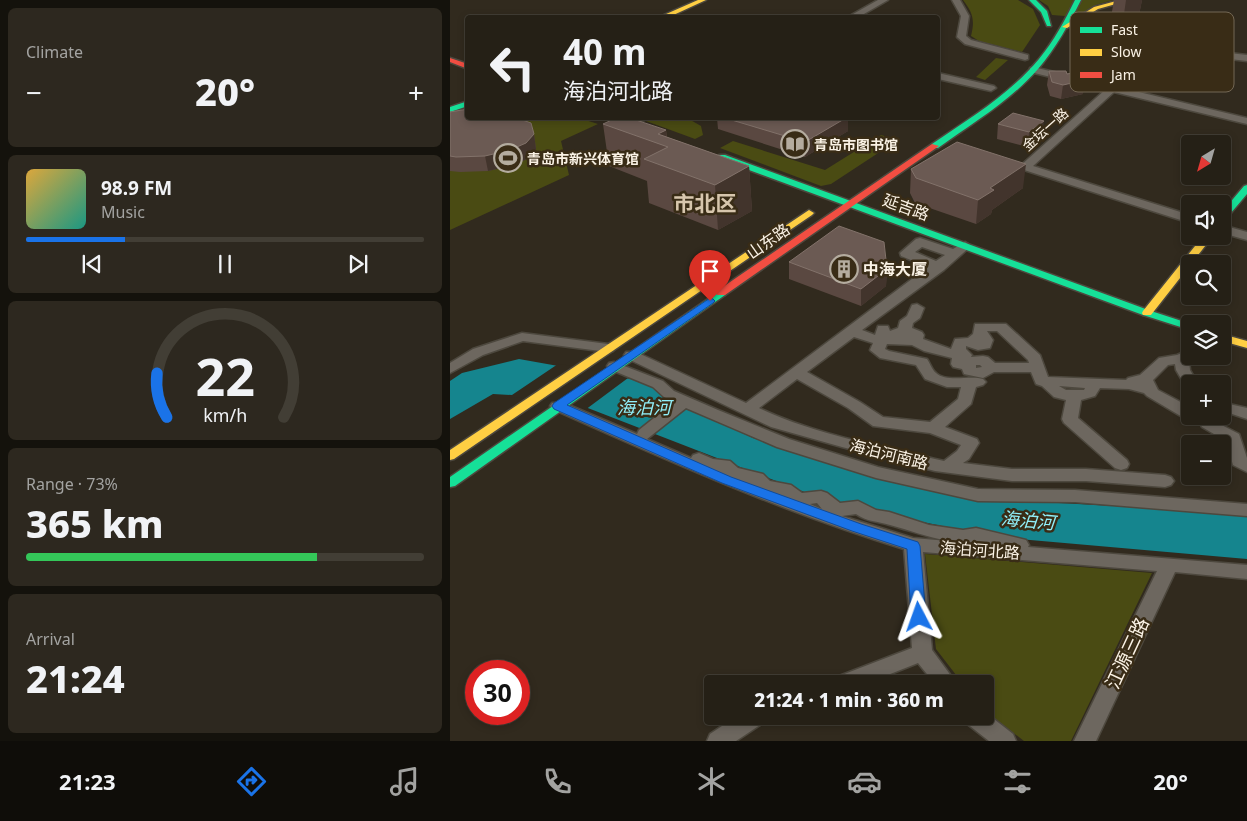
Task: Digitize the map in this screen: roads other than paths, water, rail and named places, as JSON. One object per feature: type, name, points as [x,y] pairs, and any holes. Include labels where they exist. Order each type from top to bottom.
[{"type":"main road","points":[[667,15],[703,0]]},
{"type":"main road","points":[[1027,0],[1042,16],[1060,8]]},
{"type":"main road","name":"山东路","points":[[1072,12],[1078,0]]},
{"type":"main road","points":[[1089,12],[1096,8],[1127,0]]},
{"type":"main road","points":[[1099,12],[1113,6],[1140,0]]},
{"type":"main road","name":"山东路","points":[[450,483],[631,355],[967,124],[1034,70],[1065,27],[1070,17]]},
{"type":"main road","points":[[1065,27],[1070,24]]},
{"type":"main road","points":[[1065,27],[1070,25]]},
{"type":"main road","points":[[1016,66],[1028,53]]},
{"type":"main road","points":[[450,60],[465,66]]},
{"type":"main road","points":[[977,98],[994,85]]},
{"type":"main road","points":[[450,110],[465,104]]},
{"type":"main road","points":[[624,122],[647,130]]},
{"type":"main road","name":"延吉路","points":[[710,153],[836,195],[850,204],[960,250],[1181,324]]},
{"type":"main road","points":[[1231,207],[1247,188]]},
{"type":"main road","name":"山东路","points":[[450,456],[578,367],[836,195]]},
{"type":"main road","points":[[1147,313],[1201,245]]},
{"type":"main road","points":[[1231,340],[1247,345]]},
{"type":"street","points":[[856,15],[884,0]]},
{"type":"street","points":[[956,0],[965,16],[961,37],[968,42],[1028,53]]},
{"type":"street","points":[[1234,57],[1247,58]]},
{"type":"street","points":[[1034,70],[1070,78]]},
{"type":"street","points":[[940,76],[994,85]]},
{"type":"street","name":"金坛一路","points":[[1108,92],[1025,167],[1181,216]]},
{"type":"street","points":[[1128,92],[1247,121]]},
{"type":"street","points":[[624,122],[634,120]]},
{"type":"street","points":[[1231,232],[1247,236]]},
{"type":"street","points":[[939,267],[906,253],[920,242],[960,250]]},
{"type":"street","points":[[748,410],[960,250]]},
{"type":"street","points":[[917,308],[913,318],[907,321],[898,334],[877,350],[885,355],[922,362],[930,376],[947,382],[970,358]]},
{"type":"street","points":[[866,321],[929,348],[1042,375],[1095,383],[1142,383],[1164,361],[1181,357]]},
{"type":"street","points":[[933,428],[965,400],[970,358],[980,327],[1001,327],[1035,358],[1042,375],[1050,387],[1058,393],[1074,396],[1090,393],[1095,383]]},
{"type":"street","points":[[853,331],[870,339],[898,334]]},
{"type":"street","points":[[450,369],[478,352],[522,337],[608,348]]},
{"type":"street","name":"海泊河南路","points":[[631,355],[777,423],[842,442],[947,467],[1012,474],[1086,475],[1165,481]]},
{"type":"street","points":[[610,370],[658,384],[669,394],[782,443],[876,472],[978,495],[1075,496],[1247,510]]},
{"type":"street","points":[[797,373],[854,405],[879,422],[933,428],[971,443],[963,455],[947,467]]},
{"type":"street","points":[[1142,383],[1152,393],[1181,409]]},
{"type":"street","points":[[1074,396],[1070,419],[1121,464]]},
{"type":"street","points":[[645,434],[685,401]]},
{"type":"street","name":"海泊河北路","points":[[558,406],[727,480],[856,528],[913,546],[1247,572]]},
{"type":"street","points":[[1231,410],[1247,414]]},
{"type":"street","points":[[574,414],[597,417],[645,434],[711,464],[724,465],[733,473],[756,478],[765,486],[785,489],[799,499],[822,497],[831,508],[848,510],[858,507],[872,516],[889,518],[928,531],[963,537],[976,535],[994,538],[1015,546],[1134,552],[1154,557],[1247,565]]},
{"type":"street","points":[[1216,425],[1233,438],[1244,461]]},
{"type":"street","points":[[913,546],[922,653],[940,675]]},
{"type":"street","name":"江源三路","points":[[1085,741],[1169,565]]},
{"type":"street","points":[[865,675],[922,653]]},
{"type":"street","points":[[718,741],[742,725]]},
{"type":"street","points":[[985,725],[1005,741]]},
{"type":"water","name":"海泊河","points":[[519,359],[637,380],[657,388],[674,401],[753,438],[857,472],[967,498],[1247,513],[1247,559],[997,537],[838,505],[562,398],[493,394],[450,419],[450,381],[462,373]]},
{"type":"place","name":"青岛市图书馆","points":[[795,144]]},
{"type":"place","name":"青岛市新兴体育馆","points":[[508,158]]},
{"type":"place","name":"中海大厦","points":[[844,269]]},
{"type":"district","name":"市北区","points":[[705,203]]}]
